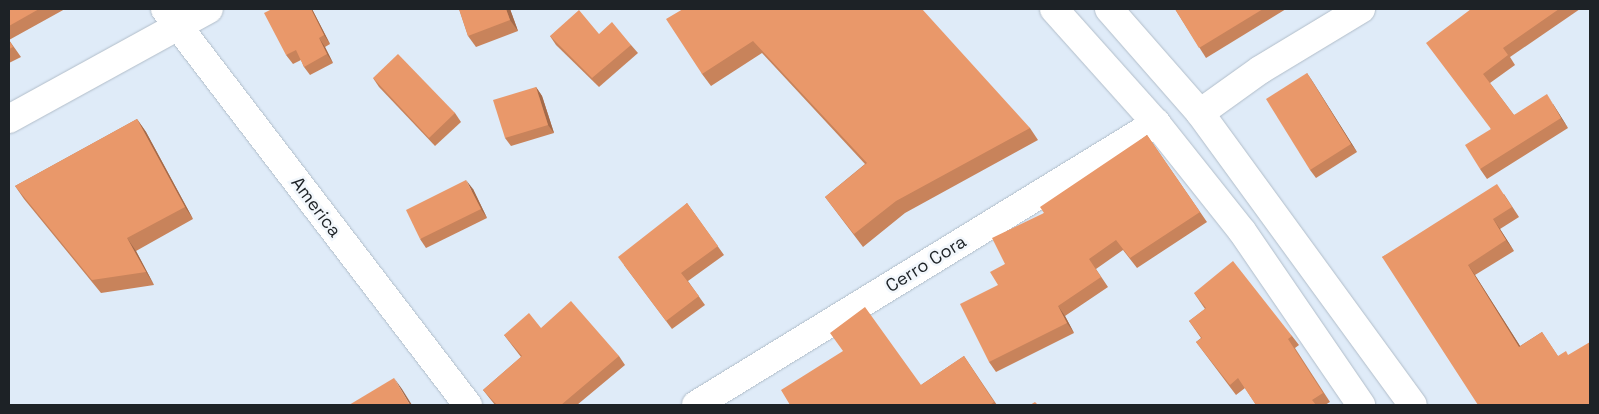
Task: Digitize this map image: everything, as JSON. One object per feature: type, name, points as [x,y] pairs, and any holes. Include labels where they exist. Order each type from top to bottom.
[{"type":"main road","points":[[9,120],[171,18],[209,9]]},
{"type":"main road","points":[[1054,9],[1156,122],[1242,231],[1361,405]]},
{"type":"main road","points":[[1109,9],[1200,113],[1413,405]]},
{"type":"main road","points":[[1200,113],[1260,70],[1361,9]]},
{"type":"main road","name":"America","points":[[171,18],[468,405]]},
{"type":"main road","name":"Cerro Cora","points":[[696,405],[1156,122]]},
{"type":"building","points":[[9,9],[39,9],[9,26]]},
{"type":"building","points":[[272,9],[311,9],[324,35],[319,38],[327,54],[304,67],[296,50],[286,55],[264,13]]},
{"type":"building","points":[[459,9],[506,9],[510,20],[468,36]]},
{"type":"building","points":[[683,9],[922,9],[1030,128],[896,201],[854,234],[825,197],[867,163],[753,41],[702,74],[666,19]]},
{"type":"building","points":[[1175,9],[1263,9],[1199,48]]},
{"type":"building","points":[[1471,9],[1559,9],[1503,48],[1508,55],[1483,74],[1514,115],[1547,94],[1561,118],[1480,169],[1465,145],[1491,129],[1426,43]]},
{"type":"building","points":[[579,10],[599,34],[612,22],[631,45],[592,78],[550,36]]},
{"type":"building","points":[[9,40],[13,47],[9,49]]},
{"type":"building","points":[[398,54],[455,113],[429,138],[373,78]]},
{"type":"building","points":[[1307,73],[1351,144],[1310,170],[1266,99]]},
{"type":"building","points":[[536,87],[548,125],[505,138],[493,100]]},
{"type":"building","points":[[137,119],[185,207],[127,238],[146,272],[92,280],[15,186]]},
{"type":"building","points":[[1147,135],[1200,212],[1130,258],[1116,240],[1089,259],[1101,277],[1058,306],[1067,323],[989,362],[960,304],[998,285],[990,272],[1005,264],[992,238],[1044,213],[1040,207]]},
{"type":"building","points":[[466,180],[481,209],[420,239],[406,210]]},
{"type":"building","points":[[1497,184],[1512,207],[1493,219],[1506,240],[1468,265],[1519,347],[1542,332],[1558,356],[1566,351],[1568,355],[1590,342],[1590,405],[1478,405],[1382,257]]},
{"type":"building","points":[[687,203],[718,246],[681,273],[699,296],[666,321],[618,257]]},
{"type":"building","points":[[1233,261],[1292,336],[1288,339],[1323,393],[1312,400],[1316,405],[1256,405],[1238,378],[1230,385],[1196,342],[1202,338],[1189,321],[1206,308],[1194,293]]},
{"type":"building","points":[[571,301],[619,356],[561,405],[497,405],[483,390],[522,356],[504,335],[529,313],[541,328]]},
{"type":"building","points":[[865,307],[921,385],[964,356],[994,402],[990,405],[790,405],[781,390],[843,351],[830,333]]},
{"type":"building","points":[[394,378],[410,405],[349,405]]}]
